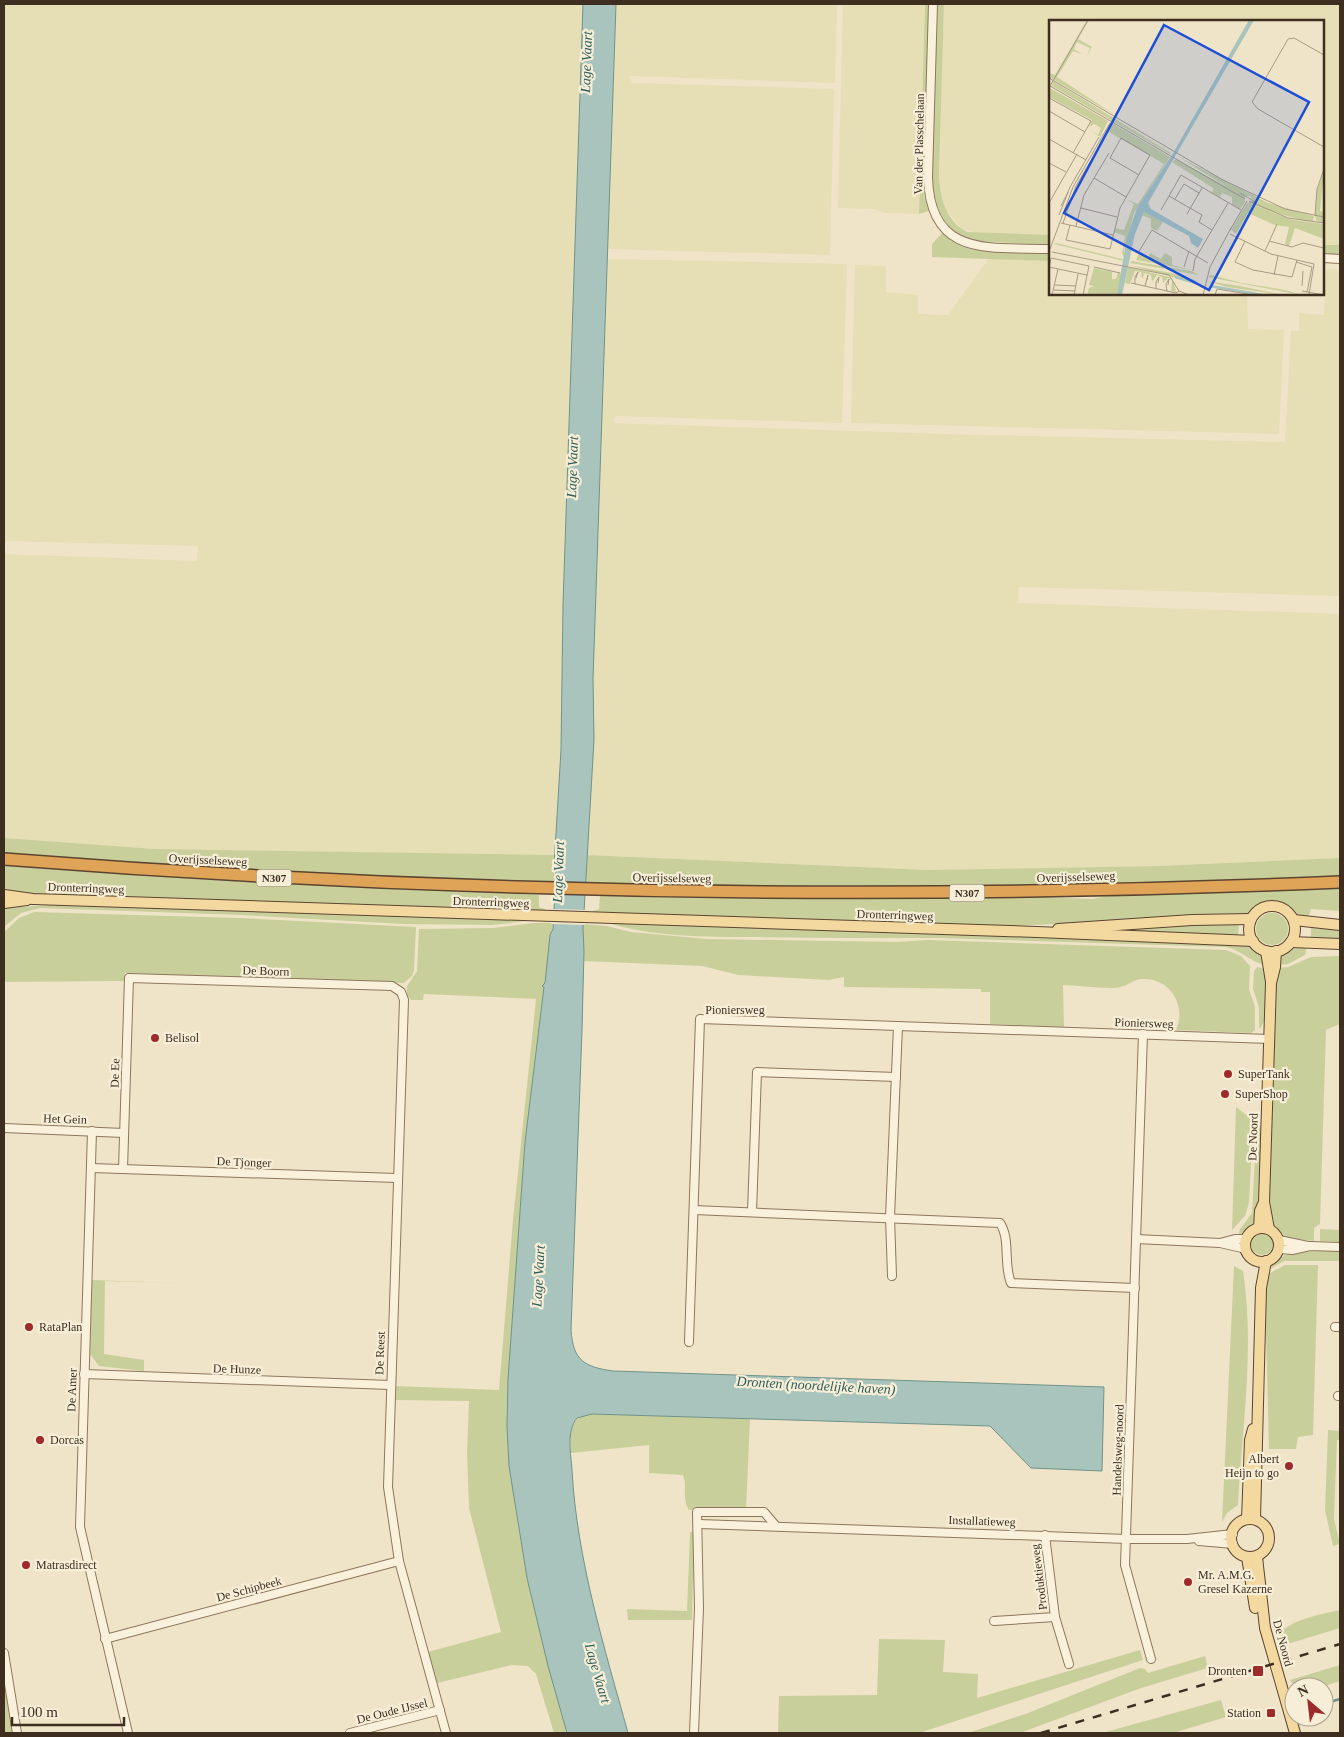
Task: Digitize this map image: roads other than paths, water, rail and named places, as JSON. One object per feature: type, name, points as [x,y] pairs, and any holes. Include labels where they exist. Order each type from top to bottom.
[{"type":"highway","name":"Overijsselseweg","points":[[4,859],[342,882],[545,889],[816,894],[1014,892],[1340,882]]},
{"type":"main road","name":"Dronterringweg","points":[[4,895],[33,899],[1037,932],[1253,941]]},
{"type":"main road","name":"Dronterringweg","points":[[4,903],[33,899]]},
{"type":"main road","points":[[1340,925],[1294,920],[1283,908],[1273,906],[1258,911],[1251,919],[1250,930],[1253,941],[1271,951],[1291,942],[1340,944]]},
{"type":"main road","name":"Dronterringweg","points":[[1037,932],[1089,926],[1251,919]]},
{"type":"main road","points":[[1291,942],[1294,935],[1294,920]]},
{"type":"main road","name":"De Noord","points":[[1264,1228],[1260,1211],[1264,1202],[1271,983],[1275,967],[1271,951]]},
{"type":"main road","points":[[1264,1228],[1276,1235],[1279,1245],[1276,1256],[1262,1261],[1251,1258],[1246,1244],[1251,1232],[1264,1228]]},
{"type":"main road","points":[[1251,1519],[1262,1261]]},
{"type":"main road","points":[[1251,1519],[1266,1528],[1268,1541],[1265,1552],[1252,1557],[1239,1554],[1233,1539],[1236,1525],[1251,1519]]},
{"type":"main road","name":"De Noord","points":[[1252,1557],[1259,1629],[1290,1733]]},
{"type":"main road","name":"De Noord","points":[[1252,1557],[1265,1628],[1296,1733]]},
{"type":"street","name":"Van der Plasschelaan","points":[[933,4],[928,197],[933,214],[942,228],[954,238],[973,245],[1049,249]]},
{"type":"street","points":[[1324,258],[1340,259]]},
{"type":"street","name":"De Boorn","points":[[129,978],[392,986],[401,992]]},
{"type":"street","name":"De Ee","points":[[123,1169],[129,978]]},
{"type":"street","name":"De Reest","points":[[401,992],[404,1000],[388,1487],[399,1561],[446,1733]]},
{"type":"street","name":"Pioniersweg","points":[[689,1342],[700,1019],[1269,1039]]},
{"type":"street","points":[[892,1276],[890,1217],[898,1026]]},
{"type":"street","name":"Handelsweg-noord","points":[[1143,1034],[1125,1565],[1152,1658]]},
{"type":"street","points":[[752,1212],[757,1072],[896,1077]]},
{"type":"street","name":"Het Gein","points":[[4,1128],[124,1133]]},
{"type":"street","name":"De Amer","points":[[92,1132],[80,1526],[128,1733]]},
{"type":"street","name":"De Tjonger","points":[[91,1168],[397,1178]]},
{"type":"street","points":[[694,1210],[1000,1222],[1004,1230],[1007,1274],[1011,1283],[1135,1288]]},
{"type":"street","points":[[1136,1239],[1220,1243],[1235,1239],[1246,1244]]},
{"type":"street","points":[[1279,1245],[1292,1250],[1310,1246],[1340,1247]]},
{"type":"street","name":"De Hunze","points":[[84,1374],[390,1385]]},
{"type":"street","points":[[694,1733],[699,1608],[699,1524],[697,1512],[764,1512],[776,1526]]},
{"type":"street","name":"Installatieweg","points":[[699,1524],[1127,1539],[1233,1539]]},
{"type":"street","name":"Produktieweg","points":[[1046,1535],[1055,1617],[1069,1664]]},
{"type":"street","name":"De Schipbeek","points":[[105,1640],[399,1561]]},
{"type":"street","name":"Produktieweg","points":[[994,1621],[1055,1617]]},
{"type":"street","points":[[4,1652],[17,1733]]},
{"type":"street","name":"De Oude IJssel","points":[[350,1733],[440,1710]]},
{"type":"water","points":[[583,4],[616,4],[593,679],[594,740],[583,929],[582,1030],[571,1330],[574,1349],[582,1361],[595,1367],[613,1371],[1104,1387],[1102,1471],[1031,1468],[990,1426],[592,1414],[577,1418],[571,1429],[570,1443],[579,1537],[593,1603],[628,1733],[567,1733],[548,1666],[527,1578],[509,1466],[507,1426],[508,1379],[525,1142],[544,987],[542,986],[545,983],[550,935],[553,929],[556,868],[554,866],[561,750],[563,605]]},
{"type":"waterway","points":[[1334,1701],[1340,1699]]},
{"type":"railway","points":[[1041,1733],[1340,1644]]},
{"type":"place","name":"Belisol","points":[[155,1038]]},
{"type":"place","name":"SuperTank","points":[[1228,1074]]},
{"type":"place","name":"SuperShop","points":[[1225,1094]]},
{"type":"place","name":"RataPlan","points":[[29,1327]]},
{"type":"place","name":"Dorcas","points":[[40,1440]]},
{"type":"place","name":"Albert Heijn to go","points":[[1289,1466]]},
{"type":"place","name":"Matrasdirect","points":[[26,1565]]},
{"type":"place","name":"Mr. A.M.G. Gresel Kazerne","points":[[1188,1582]]},
{"type":"place","name":"Dronten","points":[[1258,1671]]},
{"type":"place","name":"Station","points":[[1271,1713]]},
{"type":"water label","name":"Lage Vaart","points":[[586,62]]},
{"type":"water label","name":"Lage Vaart","points":[[572,467]]},
{"type":"water label","name":"Lage Vaart","points":[[558,872]]},
{"type":"water label","name":"Lage Vaart","points":[[538,1276]]},
{"type":"water label","name":"Dronten (noordelijke haven)","points":[[816,1385]]},
{"type":"water label","name":"Lage Vaart","points":[[598,1673]]}]
